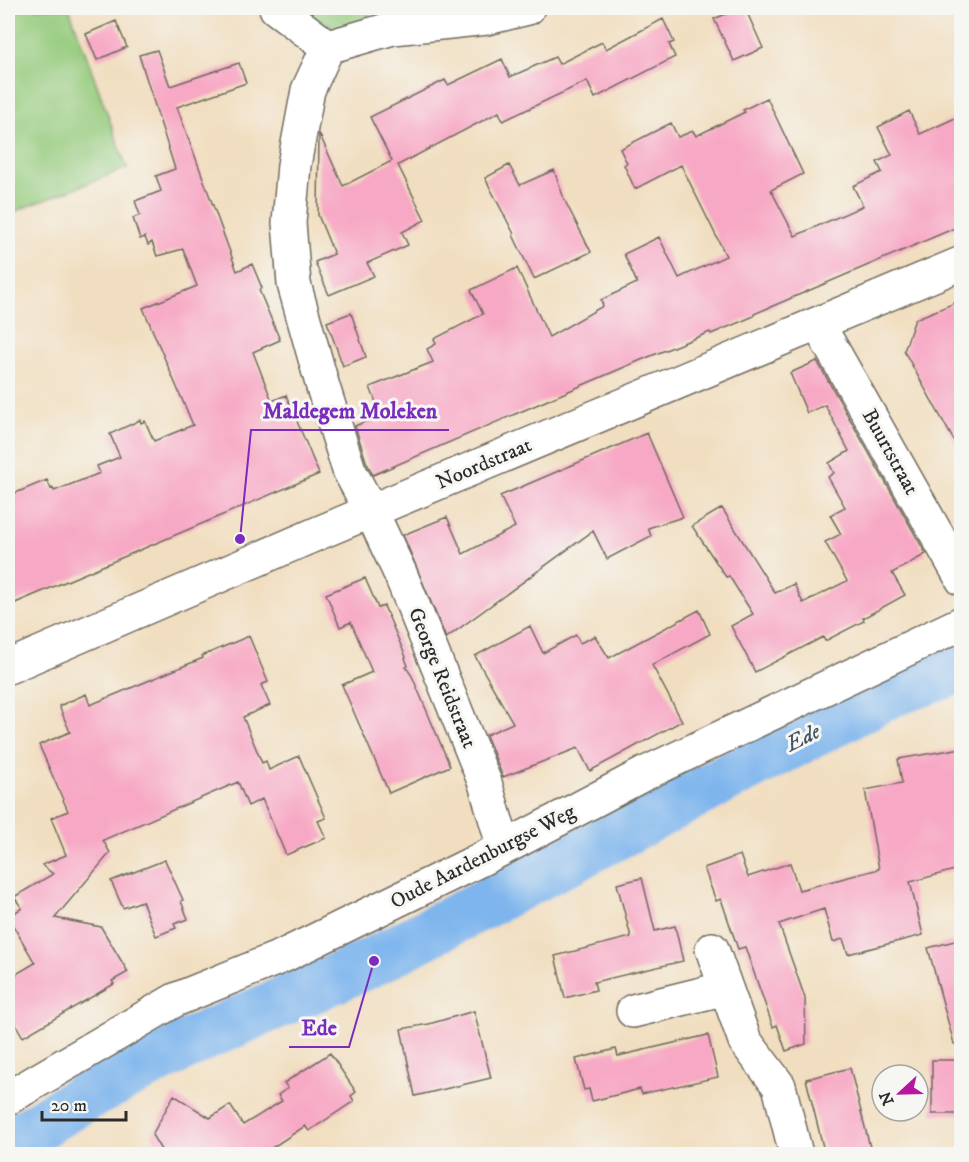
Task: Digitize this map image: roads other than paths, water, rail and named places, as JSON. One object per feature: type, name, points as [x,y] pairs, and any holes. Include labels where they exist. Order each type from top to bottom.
[{"type":"street","points":[[276,8],[328,47],[393,18],[487,18],[528,8]]},
{"type":"street","name":"George Reidstraat","points":[[328,47],[308,90],[294,165],[289,223],[294,284],[349,470],[400,573],[480,772],[504,848]]},
{"type":"street","name":"Noordstraat","points":[[8,666],[962,263]]},
{"type":"street","name":"Buurtstraat","points":[[818,324],[962,579]]},
{"type":"street","name":"Oude Aardenburgse Weg","points":[[8,1098],[175,1000],[283,956],[504,848],[644,774],[962,623]]},
{"type":"street","points":[[712,949],[745,1041],[779,1086],[796,1155]]},
{"type":"street","points":[[633,1011],[726,988]]},
{"type":"waterway","name":"Ede","points":[[8,1144],[83,1098],[200,1038],[374,961],[890,693],[962,668]]},
{"type":"place","name":"Maldegem Moleken","points":[[240,539]]},
{"type":"place","name":"Ede","points":[[374,961]]}]
